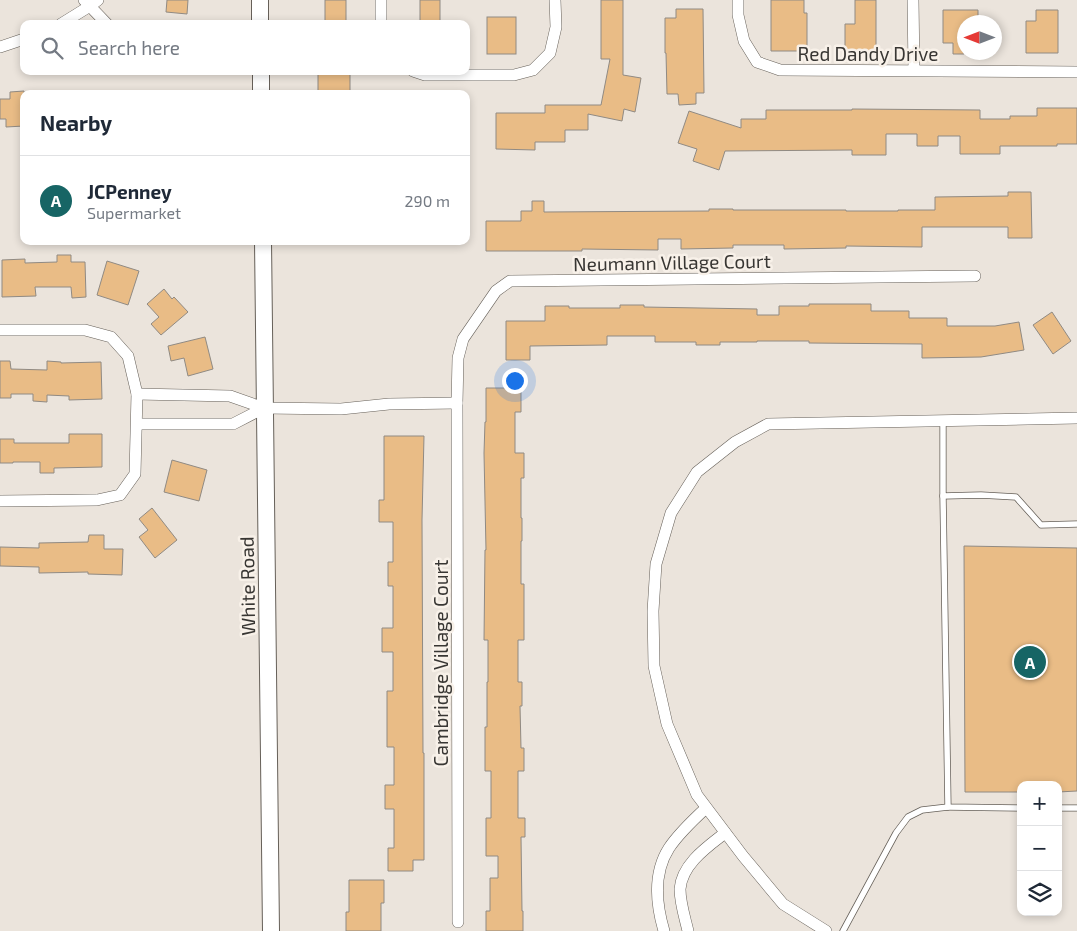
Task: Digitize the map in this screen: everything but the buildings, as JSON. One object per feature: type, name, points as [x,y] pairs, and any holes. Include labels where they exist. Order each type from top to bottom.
[{"type":"street","points":[[260,0],[260,20]]},
{"type":"street","points":[[381,0],[382,20]]},
{"type":"street","points":[[423,75],[514,76],[533,70],[550,53],[556,27],[555,0]]},
{"type":"street","name":"Red Dandy Drive","points":[[738,0],[738,15],[744,41],[757,62],[780,70],[1077,72]]},
{"type":"street","points":[[913,0],[914,70]]},
{"type":"street","points":[[66,20],[91,2],[104,20]]},
{"type":"street","points":[[0,46],[20,40]]},
{"type":"street","points":[[261,75],[261,90]]},
{"type":"street","name":"White Road","points":[[263,245],[271,931]]},
{"type":"street","name":"Neumann Village Court","points":[[456,403],[458,358],[463,339],[496,291],[510,281],[975,276]]},
{"type":"street","points":[[0,330],[85,330],[111,337],[128,356],[137,394],[135,474],[120,495],[97,500],[0,501]]},
{"type":"street","points":[[137,394],[230,396],[264,408],[341,409],[389,404],[456,403]]},
{"type":"street","name":"Cambridge Village Court","points":[[456,403],[458,922]]},
{"type":"street","points":[[137,424],[233,424],[264,408]]},
{"type":"street","points":[[826,931],[783,904],[725,833],[697,796],[667,724],[654,666],[653,611],[656,564],[671,513],[697,472],[734,442],[768,424],[1077,418]]},
{"type":"street","points":[[664,931],[657,894],[660,870],[669,849],[685,828],[706,808]]},
{"type":"street","points":[[688,931],[680,888],[686,871],[700,853],[725,833]]},
{"type":"lane","points":[[943,420],[948,807]]},
{"type":"lane","points":[[943,496],[1016,496],[1041,525],[1077,524]]},
{"type":"lane","points":[[843,931],[896,833],[908,818],[922,810],[948,807],[1017,808]]},
{"type":"lane","points":[[1062,808],[1077,808]]},
{"type":"place","name":"JCPenney","points":[[1030,662]]}]
